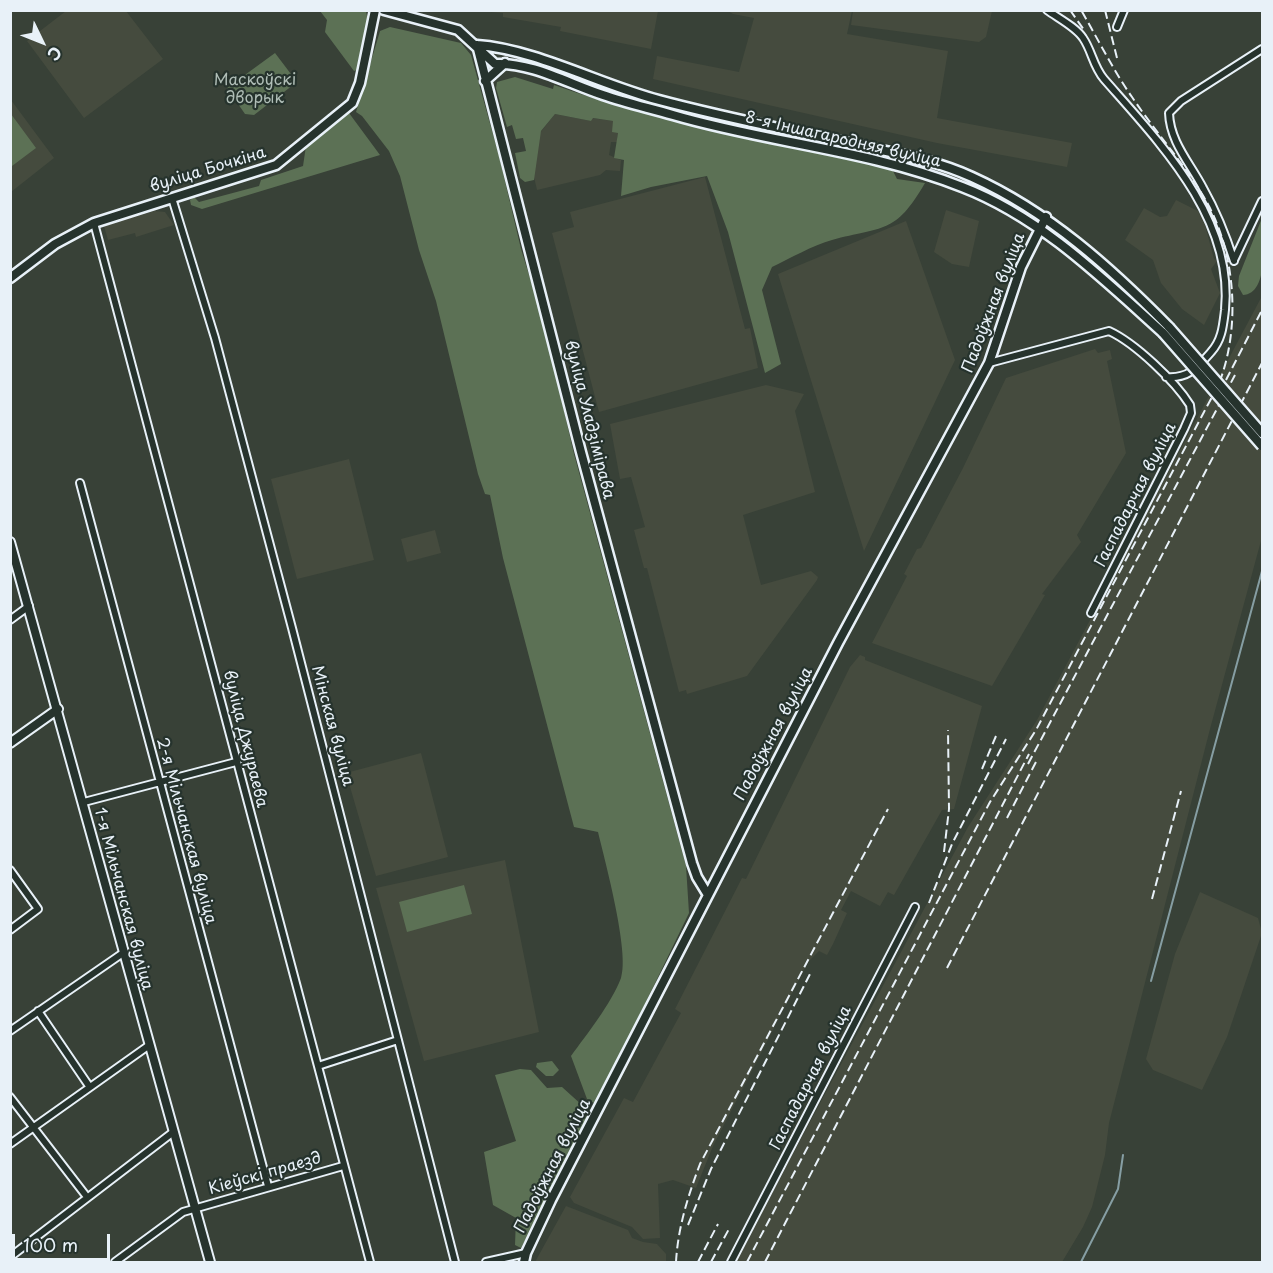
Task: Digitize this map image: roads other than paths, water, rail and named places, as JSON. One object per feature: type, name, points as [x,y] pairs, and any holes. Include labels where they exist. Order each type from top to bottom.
[{"type":"main road","name":"вуліца Бочкіна","points":[[10,278],[55,244],[94,223],[273,168],[350,106],[360,83],[375,10]]},
{"type":"main road","points":[[384,10],[451,27],[477,45]]},
{"type":"main road","name":"8-я Іншагародняя вуліца","points":[[477,45],[495,64],[505,63],[685,119],[917,170],[987,198],[1039,229],[1166,330],[1263,446]]},
{"type":"main road","name":"8-я Іншагародняя вуліца","points":[[477,45],[507,49],[689,108],[911,157],[969,176],[1046,217],[1115,274],[1263,433]]},
{"type":"main road","name":"вуліца Уладзімірава","points":[[477,45],[581,452],[692,863],[697,878],[708,895]]},
{"type":"main road","points":[[485,81],[505,63]]},
{"type":"main road","name":"Падоўжная вуліца","points":[[524,1263],[526,1253],[838,643],[989,363],[1021,267],[1046,217]]},
{"type":"street","points":[[1047,10],[1079,33],[1102,76],[1152,133],[1185,178],[1212,227],[1227,289],[1223,329],[1214,349],[1187,376],[1165,377]]},
{"type":"street","points":[[1117,27],[1124,10]]},
{"type":"street","points":[[1263,49],[1181,101],[1169,113],[1170,128],[1215,210],[1234,261],[1263,201]]},
{"type":"street","name":"Мінская вуліца","points":[[172,198],[218,349],[455,1263]]},
{"type":"street","name":"вуліца Джураева","points":[[94,223],[138,380],[236,762],[370,1263]]},
{"type":"street","name":"Гаспадарчая вуліца","points":[[989,363],[1109,331],[1122,337],[1165,377],[1190,405],[1191,413],[1091,613]]},
{"type":"street","name":"2-я Мільчанская вуліца","points":[[80,483],[268,1186]]},
{"type":"street","name":"1-я Мільчанская вуліца","points":[[10,542],[84,802],[172,1133],[210,1263]]},
{"type":"street","points":[[10,620],[29,606]]},
{"type":"street","points":[[10,743],[58,709]]},
{"type":"street","points":[[84,802],[236,762]]},
{"type":"street","points":[[10,870],[38,909],[10,930]]},
{"type":"street","name":"Гаспадарчая вуліца","points":[[731,1263],[915,907]]},
{"type":"street","points":[[10,1031],[123,953]]},
{"type":"street","points":[[38,1011],[89,1086]]},
{"type":"street","points":[[318,1066],[398,1040]]},
{"type":"street","points":[[10,1144],[148,1046]]},
{"type":"street","points":[[10,1097],[87,1197]]},
{"type":"street","points":[[10,1257],[172,1133]]},
{"type":"street","name":"Кіеўскі праезд","points":[[115,1263],[176,1216],[268,1186],[343,1166]]},
{"type":"street","points":[[486,1263],[526,1253]]},
{"type":"waterway","points":[[1151,981],[1262,571]]},
{"type":"waterway","points":[[1081,1262],[1118,1189],[1123,1155]]},
{"type":"railway","points":[[1070,10],[1084,30]]},
{"type":"railway","points":[[747,1262],[990,802],[1036,730],[1216,389],[1228,353],[1231,330],[1231,282],[1221,236],[1213,214],[1194,181],[1125,87],[1081,10]]},
{"type":"railway","points":[[1105,10],[1118,62]]},
{"type":"railway","points":[[1226,380],[1262,310]]},
{"type":"railway","points":[[947,968],[1262,363]]},
{"type":"railway","points":[[1028,764],[1235,375]]},
{"type":"railway","points":[[944,852],[949,809],[948,730]]},
{"type":"railway","points":[[982,769],[996,736]]},
{"type":"railway","points":[[929,903],[952,844],[1006,739]]},
{"type":"railway","points":[[765,1262],[1029,754]]},
{"type":"railway","points":[[1007,818],[1037,760]]},
{"type":"railway","points":[[1152,899],[1181,791]]},
{"type":"railway","points":[[676,1262],[684,1212],[700,1164],[888,809]]},
{"type":"railway","points":[[688,1225],[711,1169],[811,972]]},
{"type":"railway","points":[[698,1262],[718,1224]]},
{"type":"railway","points":[[711,1262],[729,1229]]},
{"type":"park label","name":"Маскоўскі дворык","points":[[255,90]]}]
